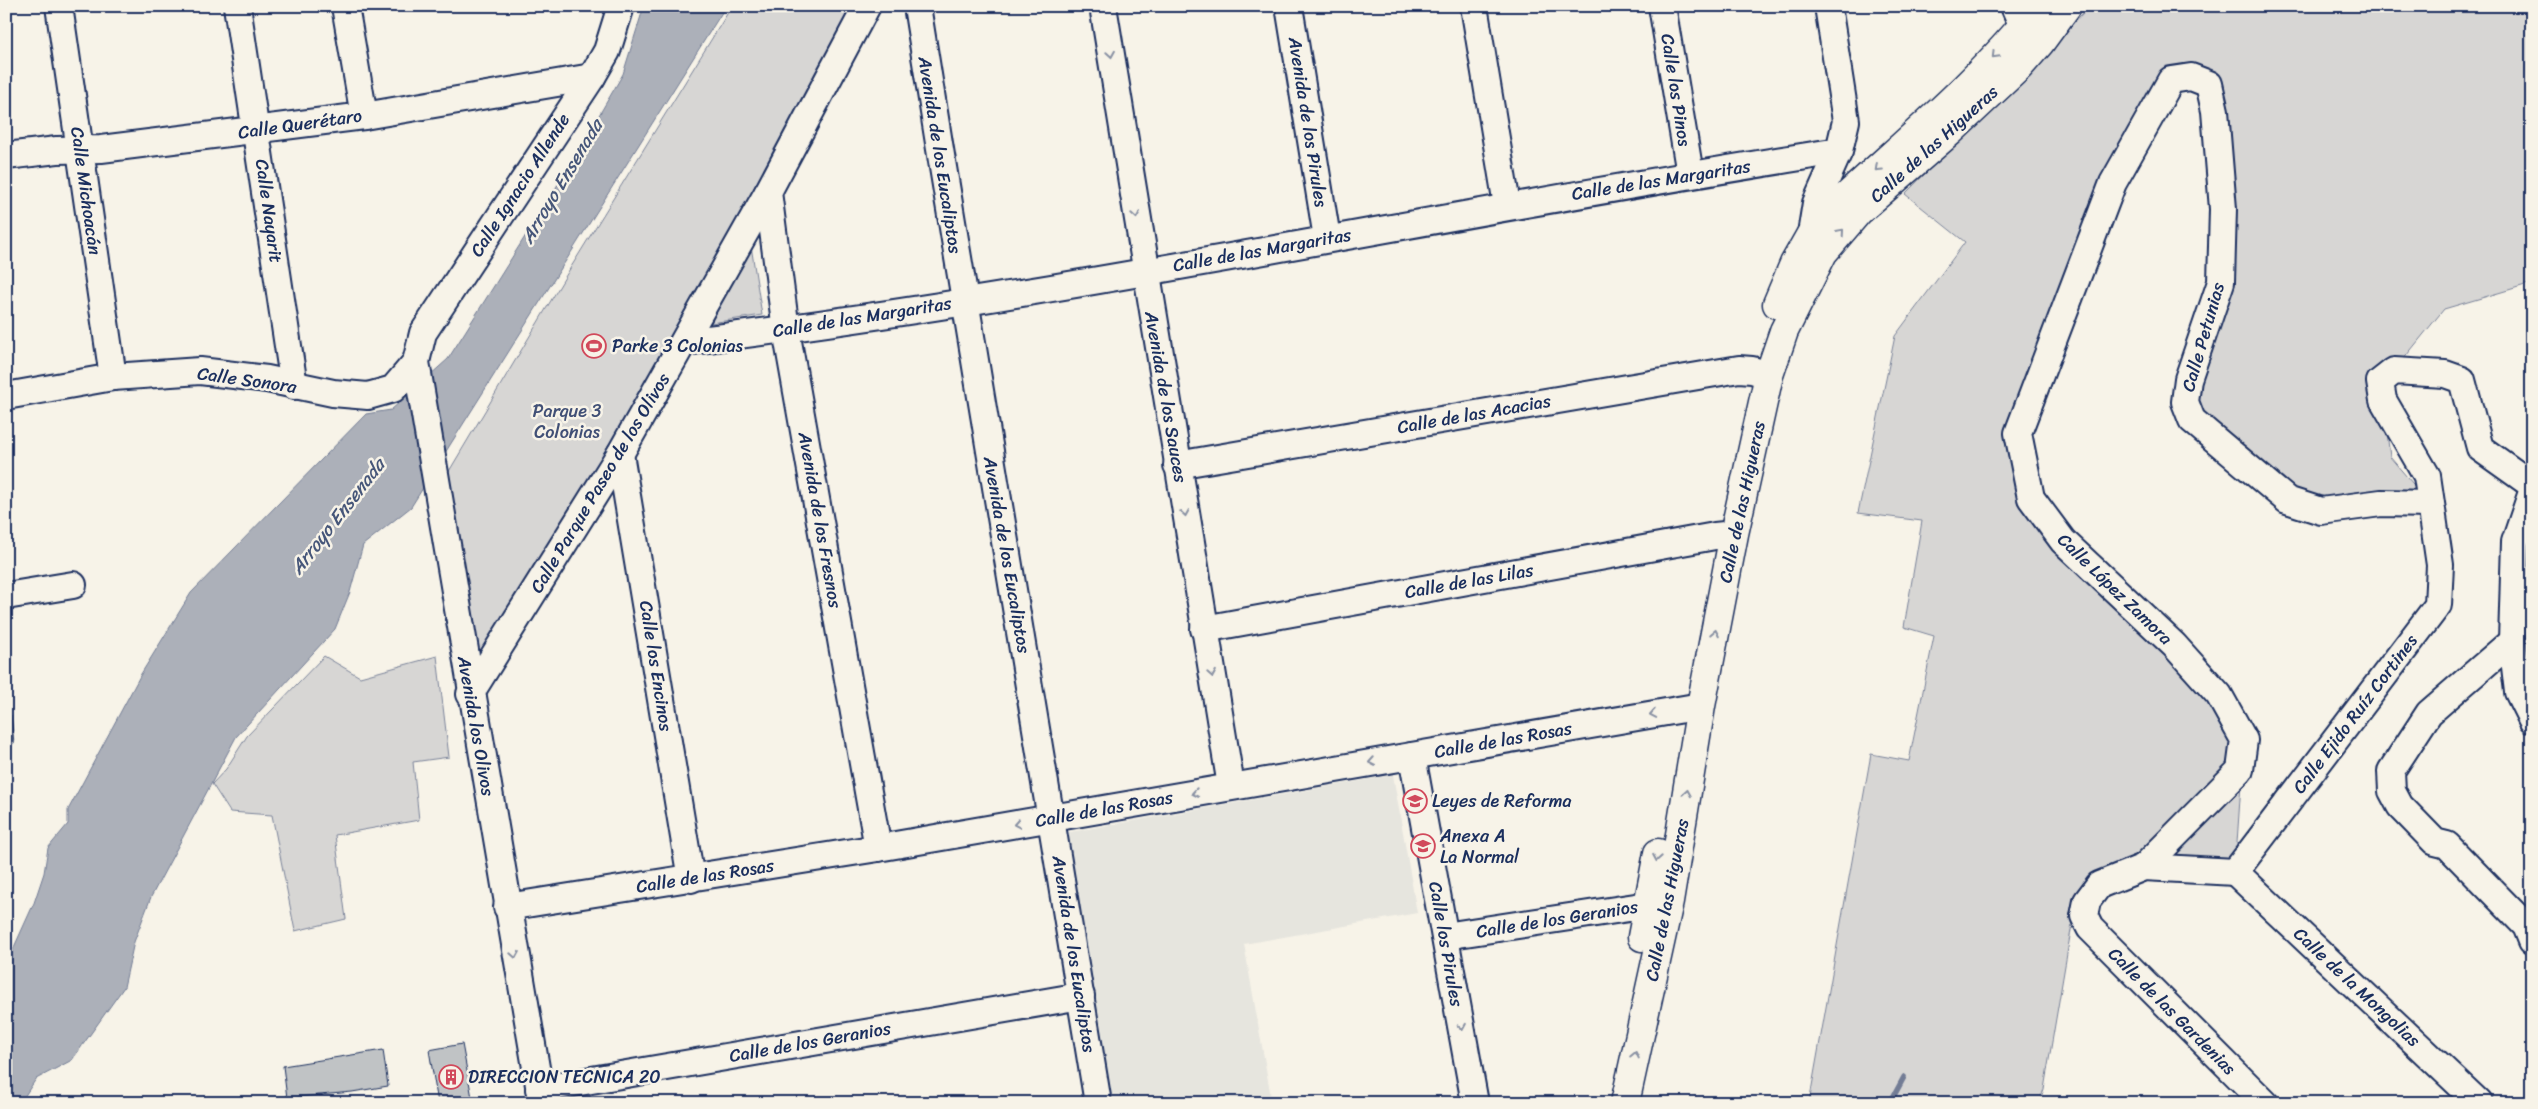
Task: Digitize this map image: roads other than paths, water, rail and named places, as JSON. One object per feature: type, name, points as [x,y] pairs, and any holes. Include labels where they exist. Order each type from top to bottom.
[{"type":"main road","name":"Calle de las Higueras","points":[[1625,1103],[1691,707],[1725,535],[1761,372],[1784,331],[1817,244],[1859,211],[1951,132],[2019,67],[2029,20],[2067,6]]},
{"type":"main road","name":"Calle de las Higueras","points":[[1607,1103],[1659,904]]},
{"type":"street","name":"Calle Michoacán","points":[[59,6],[113,376]]},
{"type":"street","name":"Calle Nayarit","points":[[237,6],[294,386]]},
{"type":"street","points":[[345,6],[364,116]]},
{"type":"street","name":"Calle Ignacio Allende","points":[[416,362],[423,333],[592,77],[607,51],[621,6]]},
{"type":"street","name":"Calle Parque Paseo de los Olivos","points":[[470,694],[620,454],[768,192],[867,6]]},
{"type":"street","name":"Avenida de los Eucaliptos","points":[[917,6],[964,302],[1052,818],[1098,1103]]},
{"type":"street","name":"Avenida de los Sauces","points":[[1103,6],[1231,786]]},
{"type":"street","name":"Avenida de los Pirules","points":[[1289,6],[1327,238]]},
{"type":"street","points":[[1474,6],[1507,205]]},
{"type":"street","name":"Calle los Pinos","points":[[1662,6],[1690,174]]},
{"type":"street","points":[[1817,244],[1816,203],[1839,151],[1846,121],[1828,6]]},
{"type":"street","name":"Calle Querétaro","points":[[6,156],[57,150],[101,149],[364,116],[592,77]]},
{"type":"street","name":"Calle Petunias","points":[[2171,80],[2191,77],[2208,84],[2216,111],[2223,209],[2221,282],[2188,379],[2185,402],[2192,420],[2287,500],[2320,511],[2381,503],[2430,504]]},
{"type":"street","name":"Calle López Zamora","points":[[2144,867],[2240,770],[2244,740],[2219,695],[2174,645],[2063,541],[2031,498],[2018,433],[2113,183],[2171,80]]},
{"type":"street","name":"Calle de las Margaritas","points":[[684,342],[786,330],[964,302],[1507,205],[1839,151]]},
{"type":"street","name":"Avenida de los Fresnos","points":[[768,192],[786,330],[878,848]]},
{"type":"street","name":"Calle Sonora","points":[[6,396],[113,376],[200,371],[267,379],[333,393],[368,396],[393,389],[416,362]]},
{"type":"street","name":"Avenida los Olivos","points":[[416,362],[470,694],[540,1096]]},
{"type":"street","name":"Calle de las Acacias","points":[[1177,465],[1729,371],[1761,372]]},
{"type":"street","name":"Calle Ejido Ruíz Cortines","points":[[2235,872],[2438,605],[2440,565],[2427,476],[2383,400],[2380,382],[2394,371],[2445,374],[2462,380],[2480,448],[2532,486]]},
{"type":"street","name":"Calle los Encinos","points":[[620,454],[691,879]]},
{"type":"street","points":[[2532,492],[2515,542],[2512,641],[2518,692],[2532,720]]},
{"type":"street","name":"Calle de las Lilas","points":[[1204,629],[1725,535]]},
{"type":"street","points":[[6,596],[73,585]]},
{"type":"street","points":[[2512,641],[2429,713],[2391,771],[2392,791],[2400,806],[2435,842],[2447,845],[2526,926],[2531,940]]},
{"type":"street","name":"Calle de las Rosas","points":[[507,907],[878,848],[1691,707]]},
{"type":"street","name":"Calle los Pirules","points":[[1412,756],[1475,1103]]},
{"type":"street","points":[[2144,867],[2235,872]]},
{"type":"street","name":"Calle de las Gardenias","points":[[2144,867],[2099,884],[2087,900],[2084,916],[2090,928],[2265,1103]]},
{"type":"street","name":"Calle de la Mongolias","points":[[2235,872],[2480,1103]]},
{"type":"street","name":"Calle de los Geranios","points":[[1445,936],[1659,904]]},
{"type":"street","name":"Calle de los Geranios","points":[[540,1096],[1081,996]]},
{"type":"water","name":"Arroyo Ensenada","points":[[644,6],[726,6],[411,507],[363,545],[350,592],[335,629],[236,737],[151,897],[134,942],[124,987],[72,1060],[36,1079],[20,1103],[6,1103],[6,965],[34,903],[44,873],[48,848],[68,824],[68,810],[141,674],[191,593],[366,414],[391,410],[448,359],[567,170],[623,74]]},
{"type":"waterway","points":[[1890,1103],[1904,1077]]},
{"type":"place","name":"Parke 3 Colonias","points":[[594,346]]},
{"type":"place","name":"Leyes de Reforma","points":[[1415,801]]},
{"type":"place","name":"Anexa A La Normal","points":[[1423,846]]},
{"type":"place","name":"DIRECCION TECNICA 20","points":[[451,1077]]},
{"type":"park label","name":"Parque 3 Colonias","points":[[567,421]]}]
